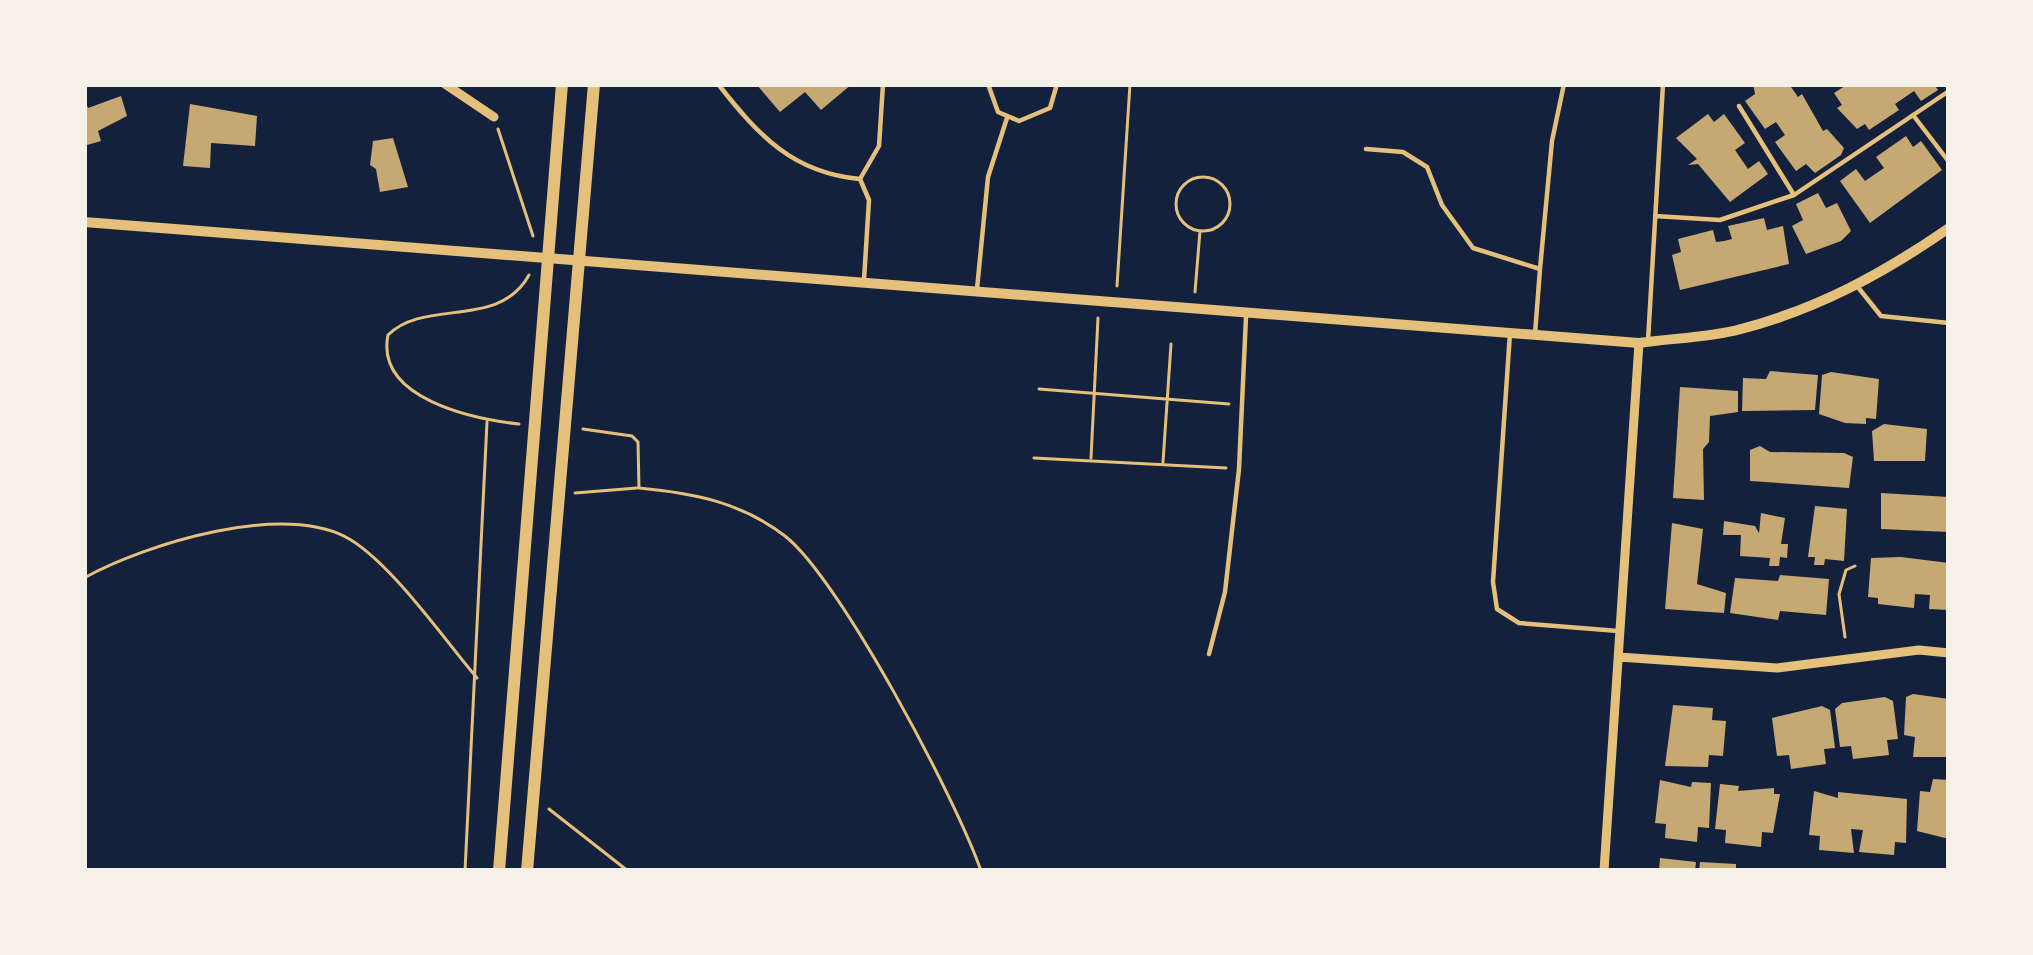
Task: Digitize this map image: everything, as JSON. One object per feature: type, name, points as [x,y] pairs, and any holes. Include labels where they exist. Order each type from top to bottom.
[{"type":"main road","points":[[499,871],[562,84]]},
{"type":"main road","points":[[527,871],[594,84]]},
{"type":"street","points":[[445,84],[494,117]]},
{"type":"street","points":[[84,221],[1643,342],[1737,331],[1857,286],[1949,228]]},
{"type":"street","points":[[1604,871],[1643,342]]},
{"type":"street","points":[[1619,657],[1777,668],[1919,650],[1949,653]]},
{"type":"lane","points":[[718,84],[786,158],[808,170],[860,179]]},
{"type":"lane","points":[[860,179],[879,146],[883,84]]},
{"type":"lane","points":[[988,84],[992,103],[1007,118],[1042,116],[1056,98],[1057,84]]},
{"type":"lane","points":[[1535,334],[1552,141],[1564,84]]},
{"type":"lane","points":[[1643,342],[1663,84]]},
{"type":"lane","points":[[1655,216],[1720,220],[1794,195],[1949,91]]},
{"type":"lane","points":[[1739,106],[1794,195]]},
{"type":"lane","points":[[1913,115],[1949,162]]},
{"type":"lane","points":[[977,291],[988,177],[1007,118]]},
{"type":"lane","points":[[1366,148],[1402,152],[1427,167],[1442,205],[1473,248],[1540,269]]},
{"type":"lane","points":[[860,179],[869,200],[864,280]]},
{"type":"lane","points":[[1857,286],[1881,316],[1949,322]]},
{"type":"lane","points":[[1209,654],[1225,592],[1246,405],[1246,311]]},
{"type":"lane","points":[[1510,333],[1493,582],[1497,609],[1519,623],[1621,631]]},
{"type":"path","points":[[1117,288],[1130,84]]},
{"type":"path","points":[[494,117],[533,236]]},
{"type":"path","points":[[1203,176],[1226,188],[1230,205],[1217,227],[1200,231],[1178,216],[1175,198],[1185,182],[1203,176]]},
{"type":"path","points":[[1195,294],[1200,231]]},
{"type":"path","points":[[517,424],[487,420],[416,393],[389,362],[388,335],[406,322],[466,314],[509,298],[529,275]]},
{"type":"path","points":[[1091,460],[1098,318]]},
{"type":"path","points":[[1163,465],[1172,344]]},
{"type":"path","points":[[1039,389],[1246,405]]},
{"type":"path","points":[[465,871],[487,420]]},
{"type":"path","points":[[601,430],[636,438],[638,488]]},
{"type":"path","points":[[1034,458],[1239,469]]},
{"type":"path","points":[[560,492],[638,488],[699,494],[747,512],[788,538],[832,586],[981,871]]},
{"type":"path","points":[[84,578],[126,558],[238,527],[299,523],[351,540],[410,598],[477,678]]},
{"type":"path","points":[[1846,637],[1839,594],[1846,570],[1856,566]]},
{"type":"path","points":[[533,797],[628,871]]},
{"type":"building","points":[[756,84],[852,84],[821,110],[805,92],[780,112]]},
{"type":"building","points":[[1753,84],[1789,84],[1798,97],[1802,94],[1823,131],[1827,129],[1844,148],[1841,155],[1815,173],[1806,164],[1796,171],[1775,142],[1785,135],[1776,122],[1765,129],[1745,101],[1755,94]]},
{"type":"building","points":[[1848,84],[1934,84],[1938,90],[1921,101],[1914,91],[1895,104],[1899,110],[1869,130],[1865,124],[1857,129],[1837,108],[1842,105],[1834,93]]},
{"type":"building","points":[[121,96],[127,116],[98,131],[101,141],[84,146],[84,99],[88,108]]},
{"type":"building","points":[[190,104],[257,116],[255,146],[211,143],[210,168],[183,166]]},
{"type":"building","points":[[1708,114],[1714,122],[1724,114],[1745,143],[1735,150],[1748,169],[1759,161],[1768,174],[1730,202],[1698,164],[1688,165],[1697,159],[1676,138]]},
{"type":"building","points":[[1906,136],[1913,147],[1921,141],[1942,170],[1870,223],[1840,181],[1856,169],[1865,181],[1884,168],[1876,157]]},
{"type":"building","points":[[393,138],[408,187],[380,192],[376,169],[370,165],[373,141]]},
{"type":"building","points":[[1818,193],[1826,208],[1837,203],[1851,231],[1841,241],[1806,254],[1792,226],[1803,220],[1796,204]]},
{"type":"building","points":[[1764,218],[1767,230],[1783,226],[1789,264],[1680,290],[1672,255],[1681,252],[1678,239],[1713,230],[1716,242],[1724,241],[1732,239],[1728,226]]},
{"type":"building","points":[[1770,371],[1818,375],[1815,410],[1742,411],[1743,378],[1766,379]]},
{"type":"building","points":[[1831,372],[1879,379],[1876,419],[1866,418],[1866,424],[1845,423],[1819,414],[1822,375]]},
{"type":"building","points":[[1680,387],[1738,391],[1738,412],[1710,416],[1709,442],[1703,449],[1704,500],[1673,498]]},
{"type":"building","points":[[1884,424],[1927,429],[1925,461],[1874,461],[1872,431]]},
{"type":"building","points":[[1760,446],[1770,452],[1853,457],[1849,488],[1750,481],[1750,450]]},
{"type":"building","points":[[1881,493],[1949,497],[1949,532],[1881,529]]},
{"type":"building","points":[[1815,506],[1847,509],[1844,561],[1825,559],[1824,565],[1814,565],[1815,557],[1808,557]]},
{"type":"building","points":[[1761,513],[1785,518],[1781,544],[1788,544],[1787,558],[1780,557],[1779,566],[1769,566],[1770,558],[1740,556],[1741,535],[1723,535],[1724,521],[1755,526],[1759,533]]},
{"type":"building","points":[[1672,523],[1703,529],[1697,584],[1726,593],[1724,613],[1665,609]]},
{"type":"building","points":[[1871,558],[1949,563],[1949,610],[1929,609],[1930,595],[1915,594],[1914,608],[1878,604],[1878,598],[1868,597]]},
{"type":"building","points":[[1780,575],[1829,579],[1826,615],[1780,611],[1778,620],[1730,613],[1735,578],[1778,581]]},
{"type":"building","points":[[1885,697],[1893,701],[1898,739],[1887,740],[1889,755],[1853,759],[1851,746],[1840,747],[1835,709],[1842,703]]},
{"type":"building","points":[[1906,697],[1949,699],[1949,757],[1913,757],[1915,737],[1904,735]]},
{"type":"building","points":[[1673,705],[1713,708],[1712,720],[1726,721],[1723,756],[1709,755],[1708,767],[1665,766]]},
{"type":"building","points":[[1822,706],[1830,710],[1835,748],[1824,749],[1826,764],[1791,769],[1789,755],[1777,756],[1772,718]]},
{"type":"building","points":[[1933,779],[1949,780],[1949,839],[1917,831],[1920,791],[1930,792]]},
{"type":"building","points":[[1660,780],[1691,787],[1692,782],[1711,783],[1709,828],[1698,827],[1697,842],[1665,838],[1666,824],[1655,823]]},
{"type":"building","points":[[1720,784],[1739,786],[1738,791],[1774,788],[1774,794],[1780,794],[1773,833],[1762,832],[1761,847],[1725,843],[1726,830],[1715,829]]},
{"type":"building","points":[[1814,791],[1838,798],[1838,792],[1907,799],[1906,843],[1895,842],[1894,855],[1859,852],[1863,830],[1851,829],[1854,853],[1819,850],[1820,836],[1809,835]]},
{"type":"building","points":[[1660,858],[1696,862],[1695,871],[1659,871]]},
{"type":"building","points":[[1700,862],[1736,864],[1736,871],[1699,871]]}]
